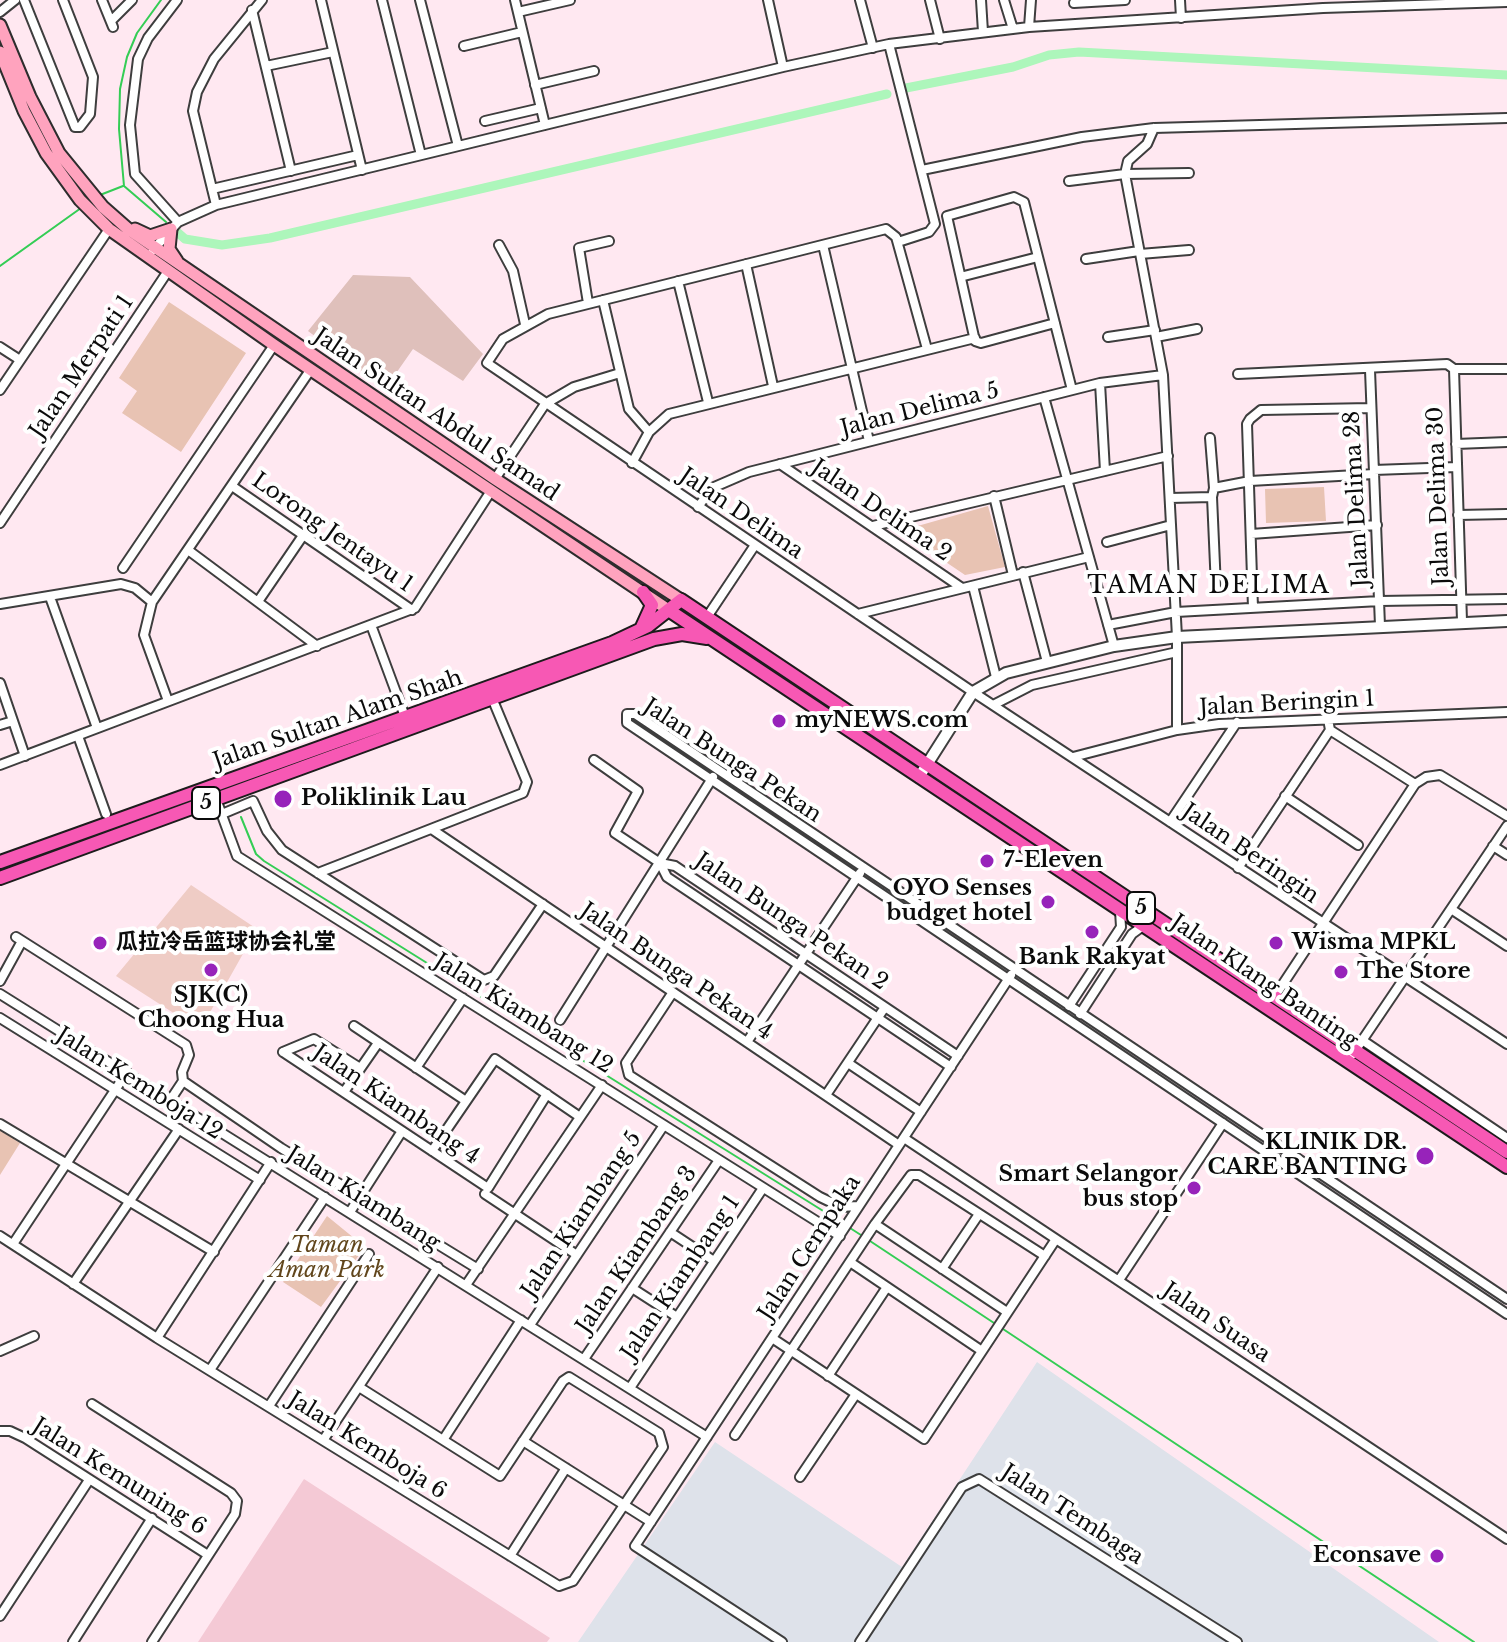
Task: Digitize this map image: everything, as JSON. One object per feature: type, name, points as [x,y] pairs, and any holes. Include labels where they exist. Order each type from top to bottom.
[{"type":"highway","points":[[638,632],[652,610],[643,592]]},
{"type":"highway","name":"Jalan Sultan Abdul Samad","points":[[681,600],[923,772]]},
{"type":"highway","name":"Jalan Sultan Alam Shah","points":[[0,878],[216,799],[638,632],[681,600]]},
{"type":"highway","name":"5","points":[[654,639],[693,608]]},
{"type":"highway","name":"Jalan Sultan Abdul Samad","points":[[670,611],[923,772]]},
{"type":"highway","points":[[654,639],[682,634],[714,640]]},
{"type":"highway","name":"Jalan Sultan Alam Shah","points":[[0,862],[492,698],[654,639]]},
{"type":"highway","name":"Jalan Klang Banting","points":[[923,772],[1143,926],[1507,1167]]},
{"type":"highway","name":"Jalan Klang Banting","points":[[923,772],[1275,996],[1359,1045],[1507,1152]]},
{"type":"main road","name":"Jalan Sultan Abdul Samad","points":[[0,25],[45,129],[85,196]]},
{"type":"main road","name":"Jalan Sultan Abdul Samad","points":[[0,52],[34,133],[98,211],[168,271],[311,369],[681,600]]},
{"type":"main road","points":[[113,224],[150,236],[174,225]]},
{"type":"main road","points":[[174,225],[169,249],[196,278]]},
{"type":"main road","name":"Jalan Sultan Abdul Samad","points":[[150,253],[196,278],[670,611]]},
{"type":"street","points":[[0,12],[15,0]]},
{"type":"street","points":[[24,0],[75,127],[84,125],[90,114],[94,86],[63,0]]},
{"type":"street","points":[[102,0],[112,24],[132,0]]},
{"type":"street","points":[[174,225],[135,174],[130,125],[138,59],[148,38],[177,0]]},
{"type":"street","points":[[216,205],[193,111],[214,59],[262,0]]},
{"type":"street","points":[[321,0],[362,170]]},
{"type":"street","points":[[382,0],[421,155]]},
{"type":"street","points":[[420,0],[458,146]]},
{"type":"street","points":[[515,0],[545,125]]},
{"type":"street","points":[[518,12],[570,0]]},
{"type":"street","points":[[768,0],[783,67]]},
{"type":"street","points":[[860,0],[873,48]]},
{"type":"street","points":[[930,0],[940,39]]},
{"type":"street","points":[[981,0],[983,32]]},
{"type":"street","points":[[1004,0],[1013,29]]},
{"type":"street","points":[[1029,27],[1031,0]]},
{"type":"street","points":[[1074,3],[1125,0]]},
{"type":"street","points":[[1180,0],[1181,18]]},
{"type":"street","points":[[150,253],[174,225],[216,205],[889,44],[1029,27],[1507,2]]},
{"type":"street","points":[[252,10],[291,171]]},
{"type":"street","points":[[464,46],[522,32]]},
{"type":"street","points":[[889,44],[935,224],[929,232],[896,237]]},
{"type":"street","points":[[266,66],[333,52]]},
{"type":"street","points":[[535,85],[594,71]]},
{"type":"street","points":[[485,121],[541,108]]},
{"type":"street","points":[[922,170],[1082,137],[1154,128],[1507,118]]},
{"type":"street","points":[[1154,128],[1147,144],[1128,161],[1125,174],[1163,375],[1177,637],[1177,730]]},
{"type":"street","points":[[212,189],[358,155]]},
{"type":"street","points":[[1069,181],[1125,174],[1189,173]]},
{"type":"street","points":[[1055,323],[981,343],[975,338],[946,219],[952,213],[1014,197],[1026,205],[1072,390]]},
{"type":"street","points":[[0,390],[113,224]]},
{"type":"street","points":[[499,245],[513,271],[525,324],[588,303],[886,229],[896,237],[927,349]]},
{"type":"street","points":[[588,303],[579,248],[609,241]]},
{"type":"street","points":[[823,245],[869,441]]},
{"type":"street","points":[[1086,259],[1189,250]]},
{"type":"street","points":[[964,276],[1038,257]]},
{"type":"street","points":[[746,264],[773,386]]},
{"type":"street","name":"Jalan Merpati 1","points":[[0,523],[168,271]]},
{"type":"street","points":[[678,281],[708,402]]},
{"type":"street","points":[[603,300],[629,409],[649,432]]},
{"type":"street","name":"Jalan Delima","points":[[525,324],[503,339],[488,357],[489,367],[973,692]]},
{"type":"street","points":[[1108,337],[1197,329]]},
{"type":"street","points":[[632,463],[649,432],[669,414],[975,338]]},
{"type":"street","points":[[123,568],[274,345]]},
{"type":"street","points":[[0,347],[20,360]]},
{"type":"street","points":[[1238,374],[1447,364],[1454,369],[1507,369]]},
{"type":"street","points":[[168,701],[144,635],[152,602],[311,369]]},
{"type":"street","name":"Jalan Delima 30","points":[[1454,369],[1462,621]]},
{"type":"street","name":"Jalan Delima 28","points":[[1370,370],[1380,626]]},
{"type":"street","points":[[0,765],[412,610],[545,404],[574,387],[620,373]]},
{"type":"street","name":"Jalan Delima 5","points":[[698,507],[721,482],[780,464],[1100,383],[1163,375]]},
{"type":"street","points":[[1100,383],[1105,471]]},
{"type":"street","points":[[1044,397],[1114,646]]},
{"type":"street","points":[[1253,608],[1247,424],[1261,410],[1371,408]]},
{"type":"street","points":[[1210,438],[1216,588]]},
{"type":"street","points":[[1456,444],[1507,442]]},
{"type":"street","points":[[873,526],[1168,456]]},
{"type":"street","name":"Jalan Delima 2","points":[[780,464],[962,588]]},
{"type":"street","points":[[1170,498],[1213,492],[1250,481],[1457,467]]},
{"type":"street","name":"Lorong Jentayu 1","points":[[232,486],[412,610]]},
{"type":"street","points":[[994,496],[1013,575]]},
{"type":"street","points":[[1458,515],[1507,514]]},
{"type":"street","points":[[1107,542],[1171,525]]},
{"type":"street","points":[[1251,534],[1377,525]]},
{"type":"street","points":[[259,600],[304,534]]},
{"type":"street","points":[[707,617],[755,545]]},
{"type":"street","points":[[188,550],[317,646]]},
{"type":"street","points":[[858,614],[1089,557]]},
{"type":"street","points":[[1023,572],[1047,662]]},
{"type":"street","points":[[0,604],[121,584],[135,588],[152,602]]},
{"type":"street","points":[[973,586],[996,677]]},
{"type":"street","points":[[50,597],[97,728]]},
{"type":"street","points":[[1108,625],[1176,612],[1380,601],[1507,599]]},
{"type":"street","points":[[923,772],[973,692],[996,677],[1047,662],[1114,646],[1177,637],[1507,621]]},
{"type":"street","points":[[371,625],[408,724]]},
{"type":"street","points":[[995,704],[1032,685],[1177,652]]},
{"type":"street","points":[[0,683],[25,756]]},
{"type":"street","name":"Jalan Beringin","points":[[973,692],[1404,979],[1507,1044]]},
{"type":"street","points":[[318,873],[518,797],[527,789],[492,698]]},
{"type":"street","name":"Jalan Beringin 1","points":[[1073,757],[1177,730],[1237,722],[1507,712]]},
{"type":"street","name":"Jalan Bunga Pekan","points":[[1507,1299],[1015,970],[861,873],[711,779],[624,718],[627,714],[635,714],[717,770],[861,873],[1009,978],[1507,1314]]},
{"type":"street","points":[[1238,868],[1330,730],[1328,719]]},
{"type":"street","points":[[0,725],[13,721]]},
{"type":"street","points":[[1170,822],[1237,722]]},
{"type":"street","points":[[1330,730],[1415,784]]},
{"type":"street","points":[[78,736],[106,814]]},
{"type":"street","points":[[594,760],[638,791],[615,833],[660,863]]},
{"type":"street","points":[[560,1020],[717,770]]},
{"type":"street","points":[[1275,996],[1415,784],[1426,777],[1440,775],[1507,816]]},
{"type":"street","points":[[1285,796],[1358,845]]},
{"type":"street","name":"Jalan Kiambang 12","points":[[216,799],[237,856],[840,1236]]},
{"type":"street","points":[[222,814],[253,801],[267,831],[282,850],[484,980],[494,976],[543,904]]},
{"type":"street","points":[[1348,1061],[1507,826]]},
{"type":"street","name":"Jalan Bunga Pekan 4","points":[[433,830],[826,1095],[902,1141]]},
{"type":"street","points":[[1493,846],[1507,855]]},
{"type":"street","points":[[32,851],[37,864]]},
{"type":"street","name":"Jalan Bunga Pekan 2","points":[[660,863],[675,866],[958,1056]]},
{"type":"street","name":"Jalan Bunga Pekan 2","points":[[660,863],[667,877],[951,1067]]},
{"type":"street","points":[[747,1042],[861,873]]},
{"type":"street","points":[[1451,909],[1507,946]]},
{"type":"street","points":[[1069,1006],[1121,927],[1120,910]]},
{"type":"street","points":[[1080,1014],[1132,934],[1143,926]]},
{"type":"street","points":[[0,981],[19,939],[186,1045],[189,1055],[182,1072],[183,1081],[171,1099]]},
{"type":"street","name":"Jalan Cempaka","points":[[782,1642],[635,1546],[1015,970]]},
{"type":"street","points":[[673,992],[626,1063],[629,1075],[820,1197],[841,1207],[859,1205]]},
{"type":"street","name":"Jalan Kiambang","points":[[0,994],[707,1437]]},
{"type":"street","points":[[416,1068],[463,998]]},
{"type":"street","points":[[826,1095],[885,1007]]},
{"type":"street","name":"Jalan Kemboja 12","points":[[0,1018],[260,1180]]},
{"type":"street","points":[[354,1026],[466,1101]]},
{"type":"street","name":"Jalan Kiambang 4","points":[[360,1068],[314,1039],[283,1052],[432,1151],[514,1215],[577,1255]]},
{"type":"street","points":[[344,1092],[378,1043]]},
{"type":"street","points":[[1359,1045],[1507,1138]]},
{"type":"street","points":[[432,1151],[495,1059],[580,1117]]},
{"type":"street","points":[[848,1063],[921,1112]]},
{"type":"street","points":[[13,1244],[127,1072]]},
{"type":"street","name":"Jalan Kiambang","points":[[183,1081],[478,1269]]},
{"type":"street","points":[[466,1285],[602,1085]]},
{"type":"street","points":[[487,1191],[547,1094]]},
{"type":"street","points":[[1119,1280],[1223,1123]]},
{"type":"street","points":[[0,1124],[65,1166],[128,1203],[174,1225],[214,1252]]},
{"type":"street","name":"Jalan Kiambang 5","points":[[530,1325],[664,1125]]},
{"type":"street","points":[[73,1284],[179,1129]]},
{"type":"street","points":[[350,1212],[402,1131]]},
{"type":"street","name":"Jalan Suasa","points":[[902,1141],[1119,1280],[1507,1539]]},
{"type":"street","name":"Jalan Kiambang 3","points":[[584,1359],[719,1160]]},
{"type":"street","points":[[1293,1170],[1299,1160]]},
{"type":"street","points":[[157,1338],[271,1162]]},
{"type":"street","points":[[735,1435],[911,1175],[919,1175],[1045,1256]]},
{"type":"street","name":"Jalan Kiambang 1","points":[[630,1388],[763,1188]]},
{"type":"street","points":[[210,1370],[325,1197]]},
{"type":"street","points":[[942,1269],[979,1214]]},
{"type":"street","points":[[873,1227],[942,1269],[1005,1316]]},
{"type":"street","points":[[670,1232],[714,1261]]},
{"type":"street","name":"Jalan Kemboja 6","points":[[0,1236],[157,1338],[556,1585],[566,1586],[573,1581],[624,1505]]},
{"type":"street","points":[[772,1338],[924,1439],[1056,1239]]},
{"type":"street","points":[[269,1406],[369,1254]]},
{"type":"street","points":[[850,1262],[982,1351]]},
{"type":"street","points":[[324,1439],[438,1267]]},
{"type":"street","points":[[828,1376],[887,1287]]},
{"type":"street","points":[[632,1288],[677,1317]]},
{"type":"street","points":[[443,1440],[521,1320]]},
{"type":"street","points":[[0,1351],[34,1336]]},
{"type":"street","points":[[359,1387],[500,1476],[563,1381],[576,1378],[659,1433],[663,1447],[624,1505]]},
{"type":"street","points":[[800,1477],[856,1394]]},
{"type":"street","points":[[92,1404],[235,1497],[235,1514],[152,1642]]},
{"type":"street","name":"Jalan Kemuning 6","points":[[5,1431],[208,1555]]},
{"type":"street","points":[[523,1441],[651,1522]]},
{"type":"street","points":[[510,1556],[566,1468]]},
{"type":"street","name":"Jalan Tembaga","points":[[860,1642],[962,1487],[979,1479],[1237,1642]]},
{"type":"street","points":[[0,1616],[89,1480]]},
{"type":"street","points":[[73,1642],[152,1518]]},
{"type":"shaded area","points":[[353,275],[410,277],[483,354],[463,381],[413,349],[385,389],[308,331]]},
{"type":"shaded area","points":[[191,885],[257,929],[200,1030],[116,976]]},
{"type":"shaded area","points":[[1037,1362],[1439,1642],[578,1642],[715,1442],[902,1567]]},
{"type":"shaded area","points":[[304,1479],[550,1638],[547,1642],[198,1642]]},
{"type":"green space","points":[[169,302],[246,353],[181,452],[122,413],[137,391],[119,378]]},
{"type":"green space","points":[[1324,487],[1326,521],[1266,523],[1265,489]]},
{"type":"green space","points":[[988,506],[1005,567],[965,575],[900,531]]},
{"type":"green space","points":[[0,1130],[20,1143],[0,1175]]},
{"type":"green space","name":"Taman Aman Park","points":[[327,1216],[365,1247],[321,1307],[283,1282]]},
{"type":"waterway","points":[[161,0],[137,33],[127,57],[120,89],[119,129],[124,186],[166,222]]},
{"type":"waterway","points":[[906,88],[1013,67],[1049,55],[1079,52],[1507,75]]},
{"type":"waterway","points":[[177,232],[185,239],[222,245],[270,238],[887,94]]},
{"type":"waterway","points":[[100,195],[123,186]]},
{"type":"waterway","points":[[0,266],[81,208]]},
{"type":"waterway","points":[[241,817],[256,854],[264,861],[844,1224]]},
{"type":"waterway","points":[[850,1228],[864,1237]]},
{"type":"waterway","points":[[870,1241],[994,1323]]},
{"type":"waterway","points":[[1000,1327],[1474,1642]]},
{"type":"place","name":"myNEWS.com","points":[[779,721]]},
{"type":"place","name":"Poliklinik Lau","points":[[283,799]]},
{"type":"place","name":"7-Eleven","points":[[987,861]]},
{"type":"place","name":"OYO Senses budget hotel","points":[[1048,902]]},
{"type":"place","name":"Bank Rakyat","points":[[1092,932]]},
{"type":"place","name":"瓜拉冷岳篮球协会礼堂","points":[[100,943]]},
{"type":"place","name":"Wisma MPKL","points":[[1276,943]]},
{"type":"place","name":"SJK(C) Choong Hua","points":[[211,970]]},
{"type":"place","name":"The Store","points":[[1341,972]]},
{"type":"place","name":"KLINIK DR. CARE BANTING","points":[[1425,1156]]},
{"type":"place","name":"Smart Selangor bus stop","points":[[1194,1188]]},
{"type":"place","name":"Econsave","points":[[1437,1556]]},
{"type":"district","name":"TAMAN DELIMA","points":[[1209,586]]}]
